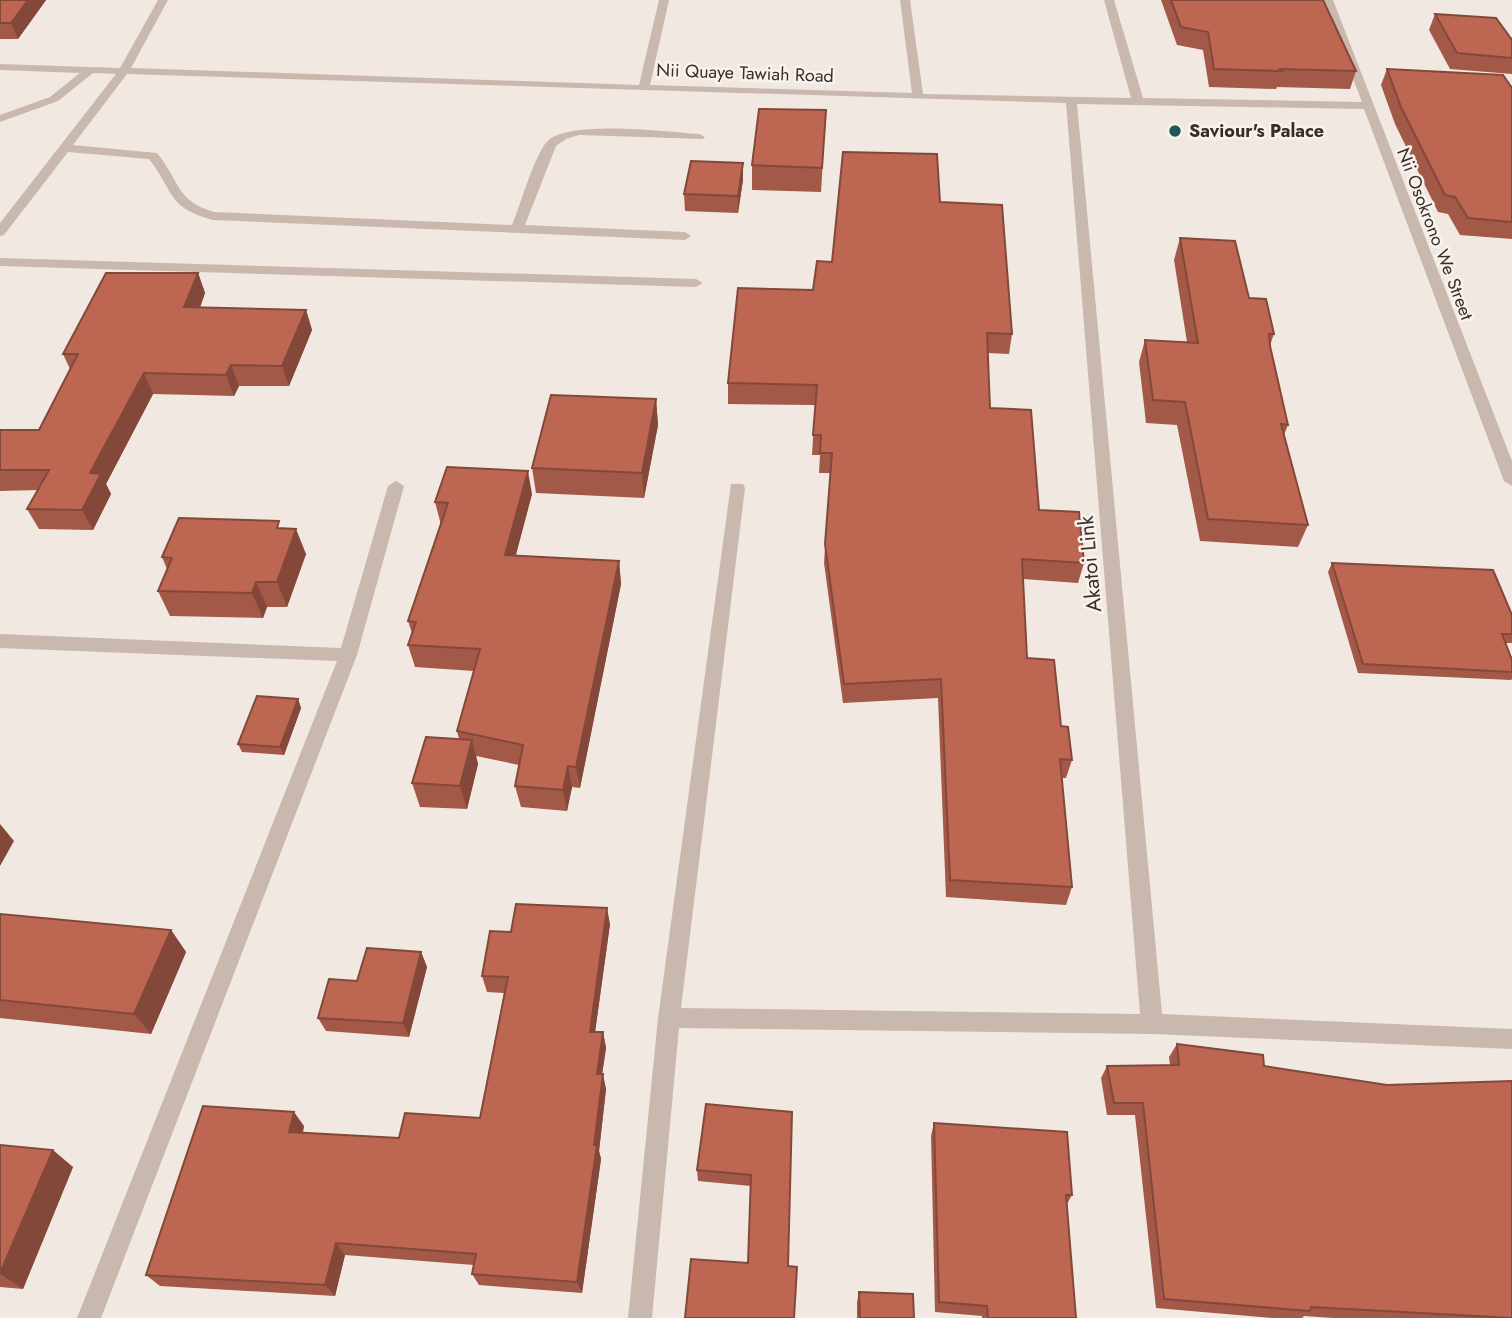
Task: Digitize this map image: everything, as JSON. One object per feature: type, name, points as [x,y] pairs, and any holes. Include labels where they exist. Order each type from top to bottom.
[{"type":"street","points":[[0,232],[123,72],[163,0]]},
{"type":"street","points":[[644,87],[664,0]]},
{"type":"street","points":[[905,0],[918,97]]},
{"type":"street","points":[[1109,0],[1138,101]]},
{"type":"street","name":"Nii Osokrono We Street","points":[[1328,0],[1512,481]]},
{"type":"street","name":"Nii Quaye Tawiah Road","points":[[0,67],[918,97],[1367,106]]},
{"type":"street","points":[[0,119],[54,99],[89,71]]},
{"type":"street","name":"Akatoi Link","points":[[1071,100],[1152,1024]]},
{"type":"street","points":[[517,229],[551,144],[562,135],[579,132],[699,137]]},
{"type":"street","points":[[65,148],[153,156],[161,165],[179,203],[191,211],[213,216],[685,236]]},
{"type":"street","points":[[0,262],[696,283]]},
{"type":"street","points":[[89,1318],[348,655],[396,486]]},
{"type":"street","points":[[640,1318],[668,1018],[737,488]]},
{"type":"street","points":[[0,641],[348,655]]},
{"type":"street","points":[[668,1018],[1152,1024],[1512,1039]]},
{"type":"building","points":[[0,0],[28,0],[11,23],[0,23]]},
{"type":"building","points":[[1171,0],[1323,0],[1356,71],[1214,69],[1208,32],[1181,27]]},
{"type":"building","points":[[1435,14],[1496,18],[1512,40],[1512,58],[1457,53]]},
{"type":"building","points":[[1387,69],[1503,75],[1512,88],[1512,222],[1468,218],[1455,197],[1445,195],[1401,107]]},
{"type":"building","points":[[759,109],[826,110],[822,168],[752,165]]},
{"type":"building","points":[[843,152],[937,154],[940,202],[1002,205],[1012,334],[987,333],[990,408],[1031,410],[1039,510],[1079,512],[1084,563],[1022,559],[1027,658],[1054,660],[1061,726],[1068,727],[1072,760],[1060,759],[1072,887],[950,880],[941,679],[844,684],[825,544],[832,453],[820,453],[821,435],[813,435],[817,385],[728,383],[738,288],[813,290],[817,261],[832,262]]},
{"type":"building","points":[[691,161],[743,163],[738,196],[684,194]]},
{"type":"building","points":[[1180,238],[1235,241],[1249,298],[1266,299],[1274,334],[1269,334],[1270,346],[1288,425],[1281,424],[1308,525],[1208,519],[1185,402],[1153,400],[1145,340],[1198,343]]},
{"type":"building","points":[[106,273],[198,273],[184,307],[306,310],[282,366],[231,365],[226,375],[144,373],[90,473],[101,474],[82,510],[27,509],[49,470],[0,470],[0,430],[39,430],[78,354],[63,354]]},
{"type":"building","points":[[551,395],[656,399],[642,473],[532,468]]},
{"type":"building","points":[[447,467],[528,471],[505,555],[619,561],[576,767],[568,766],[563,790],[515,786],[523,745],[457,731],[480,649],[408,645],[416,622],[408,621],[448,503],[435,502]]},
{"type":"building","points":[[179,518],[279,521],[277,528],[296,529],[277,582],[256,582],[252,593],[158,591],[172,558],[162,557]]},
{"type":"building","points":[[1332,563],[1493,570],[1512,615],[1512,634],[1502,634],[1512,660],[1512,672],[1363,664]]},
{"type":"building","points":[[257,696],[298,699],[280,747],[238,744]]},
{"type":"building","points":[[426,737],[472,740],[460,786],[412,783]]},
{"type":"building","points":[[516,904],[607,908],[590,1032],[603,1032],[597,1074],[603,1074],[594,1145],[597,1145],[577,1282],[472,1274],[476,1254],[336,1243],[325,1285],[146,1275],[203,1106],[294,1112],[289,1132],[399,1138],[405,1113],[480,1118],[508,977],[482,976],[490,931],[511,932]]},
{"type":"building","points":[[0,914],[171,930],[134,1014],[0,1000]]},
{"type":"building","points":[[367,948],[421,952],[403,1023],[318,1018],[329,979],[357,981]]},
{"type":"building","points":[[1177,1044],[1263,1055],[1264,1066],[1387,1085],[1512,1081],[1512,1318],[1311,1307],[1310,1311],[1164,1299],[1143,1103],[1114,1103],[1107,1066],[1179,1065]]},
{"type":"building","points":[[706,1104],[792,1112],[788,1266],[797,1267],[794,1318],[685,1318],[691,1259],[748,1263],[751,1175],[697,1170]]},
{"type":"building","points":[[934,1123],[1067,1132],[1072,1195],[1066,1195],[1076,1318],[988,1318],[987,1306],[939,1302]]},
{"type":"building","points":[[0,1145],[53,1150],[0,1273]]},
{"type":"building","points":[[859,1292],[913,1294],[914,1318],[860,1318]]},
{"type":"place","name":"Saviour's Palace","points":[[1175,131]]}]
